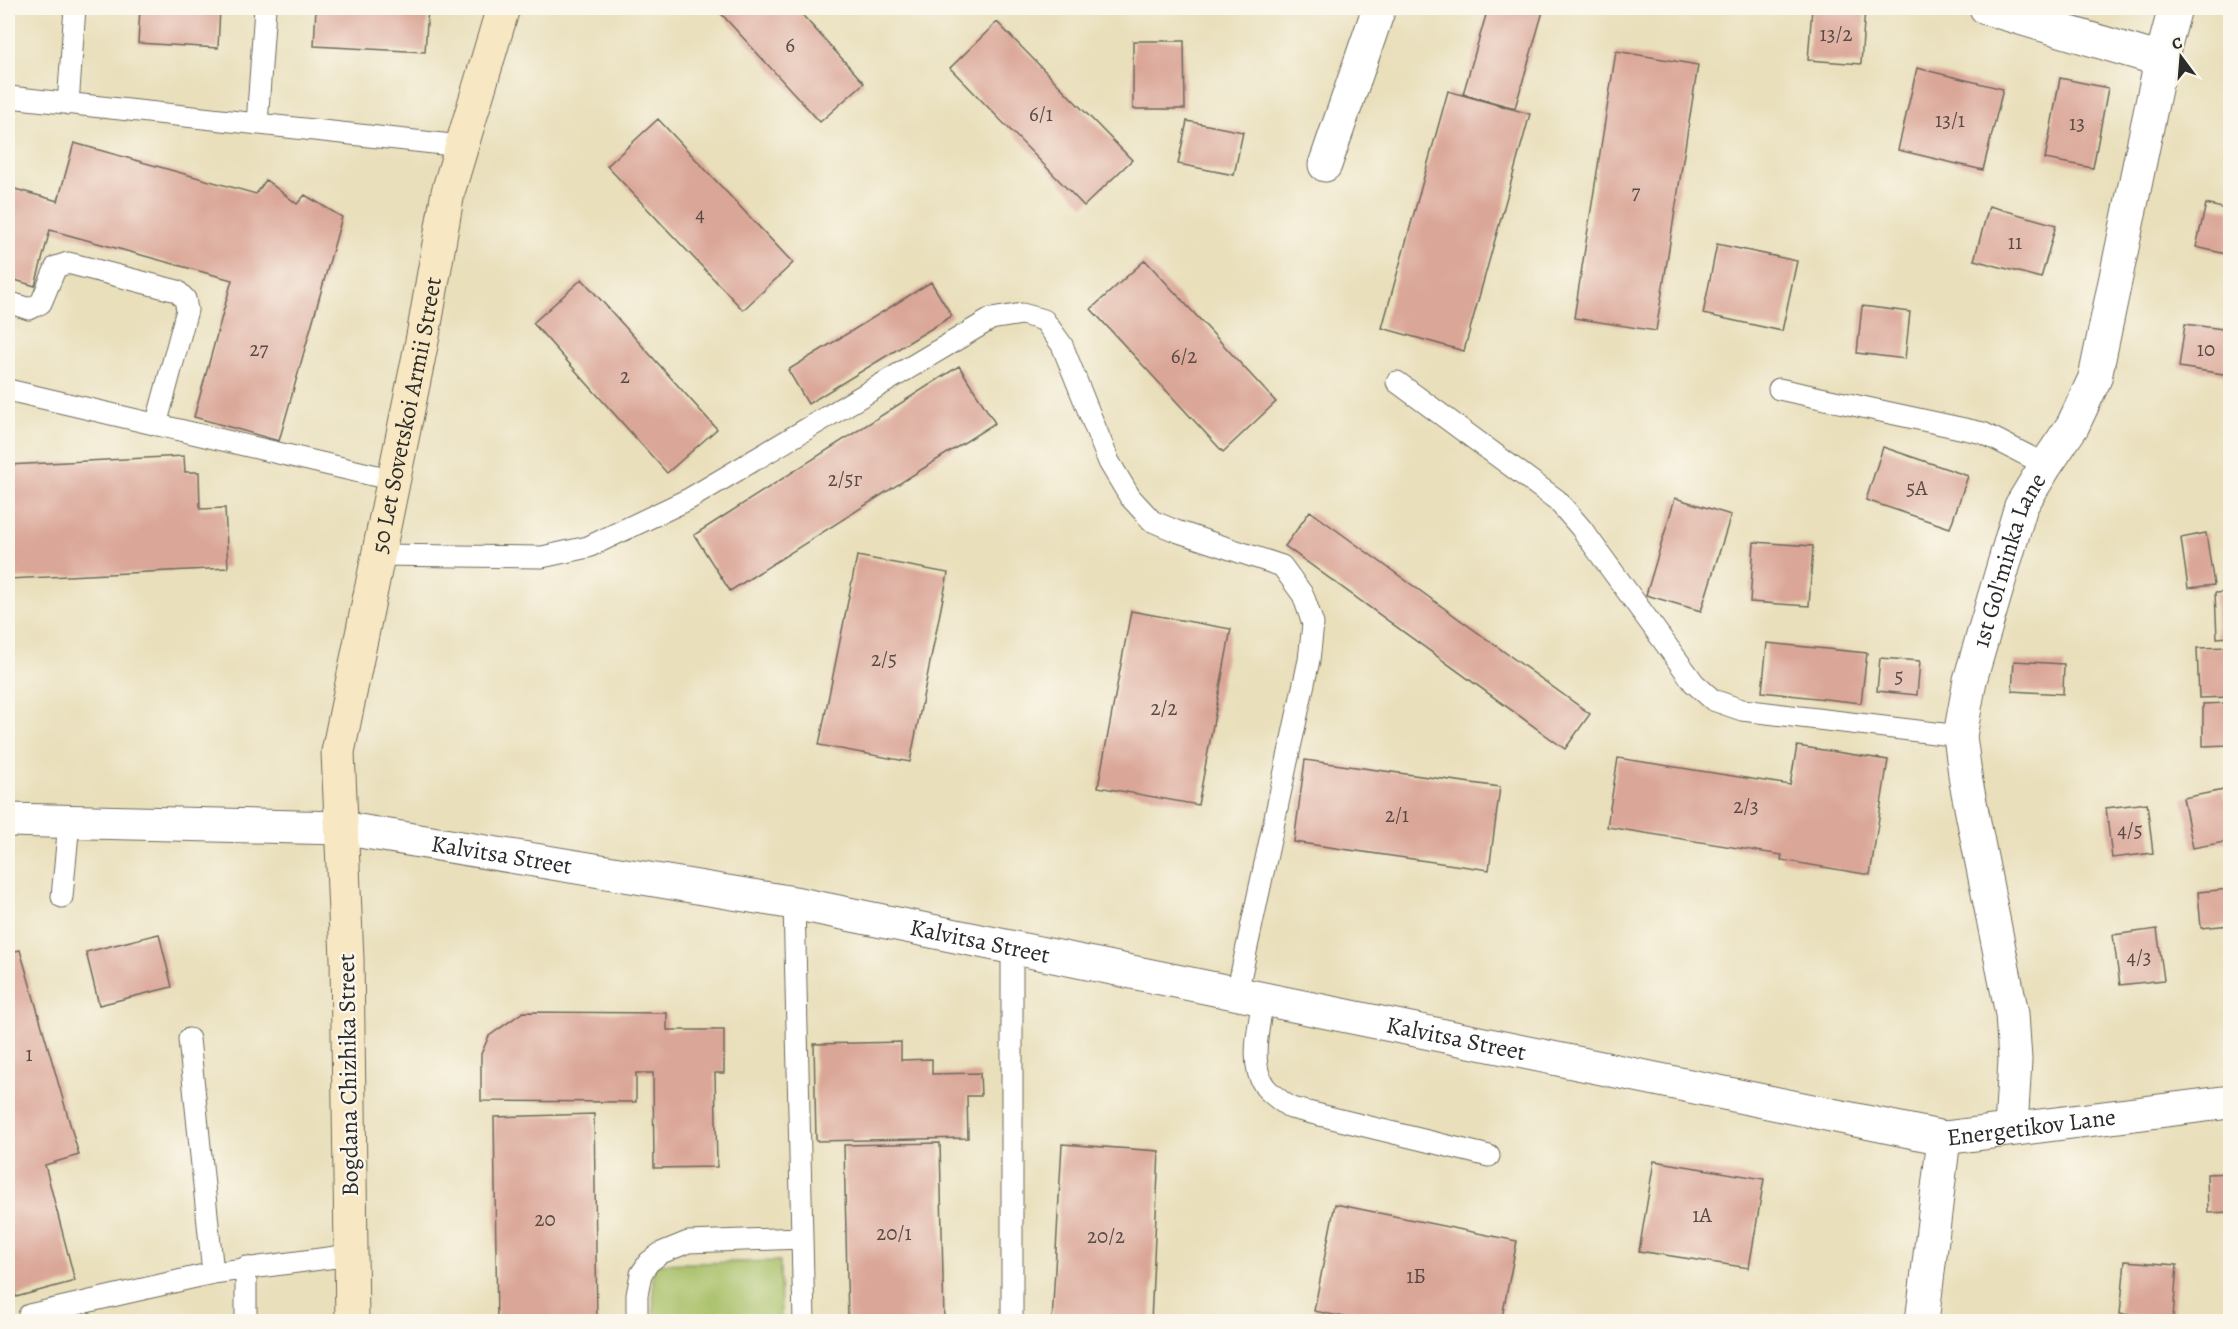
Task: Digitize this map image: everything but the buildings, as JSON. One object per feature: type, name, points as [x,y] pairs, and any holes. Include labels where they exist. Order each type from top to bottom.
[{"type":"main road","name":"50 Let Sovetskoi Armii Street","points":[[341,828],[338,752],[423,336],[448,192],[503,8]]},
{"type":"main road","name":"Bogdana Chizhika Street","points":[[341,828],[347,959],[352,1322]]},
{"type":"street","points":[[1325,165],[1379,8]]},
{"type":"street","points":[[1986,8],[2161,60]]},
{"type":"street","name":"1st Gol'minka Lane","points":[[2011,1128],[2015,1060],[2012,1014],[1966,782],[1960,736],[1970,680],[2021,506],[2073,425],[2095,378],[2161,60],[2175,8]]},
{"type":"street","name":"Kalvitsa Street","points":[[8,820],[341,828],[795,903],[1944,1137]]},
{"type":"street","name":"Energetikov Lane","points":[[1922,1322],[1944,1137],[2230,1102]]},
{"type":"lane","points":[[68,104],[75,8]]},
{"type":"lane","points":[[256,124],[265,8]]},
{"type":"lane","points":[[8,99],[462,146]]},
{"type":"lane","points":[[8,302],[29,309],[41,303],[56,267],[68,263],[177,291],[185,299],[187,310],[156,424]]},
{"type":"lane","points":[[379,555],[542,557],[588,547],[689,499],[991,319],[1022,314],[1044,320],[1062,345],[1109,462],[1130,497],[1152,521],[1282,566],[1303,595],[1312,624],[1309,660],[1250,995],[1258,1074],[1266,1087],[1291,1108],[1489,1156]]},
{"type":"lane","points":[[1398,382],[1557,500],[1581,528],[1694,683],[1713,700],[1742,710],[1960,736]]},
{"type":"lane","points":[[1779,389],[1983,433],[2046,465]]},
{"type":"lane","points":[[8,390],[394,480]]},
{"type":"lane","points":[[62,897],[69,822]]},
{"type":"lane","points":[[795,903],[804,1322]]},
{"type":"lane","points":[[1012,946],[1012,1322]]},
{"type":"lane","points":[[189,1039],[213,1273]]},
{"type":"lane","points":[[637,1322],[637,1295],[641,1274],[649,1262],[661,1253],[688,1242],[802,1238]]},
{"type":"lane","points":[[29,1315],[213,1273],[351,1255]]},
{"type":"lane","points":[[246,1267],[246,1322]]},
{"type":"green space","points":[[780,1261],[781,1321],[654,1321],[653,1264]]}]
